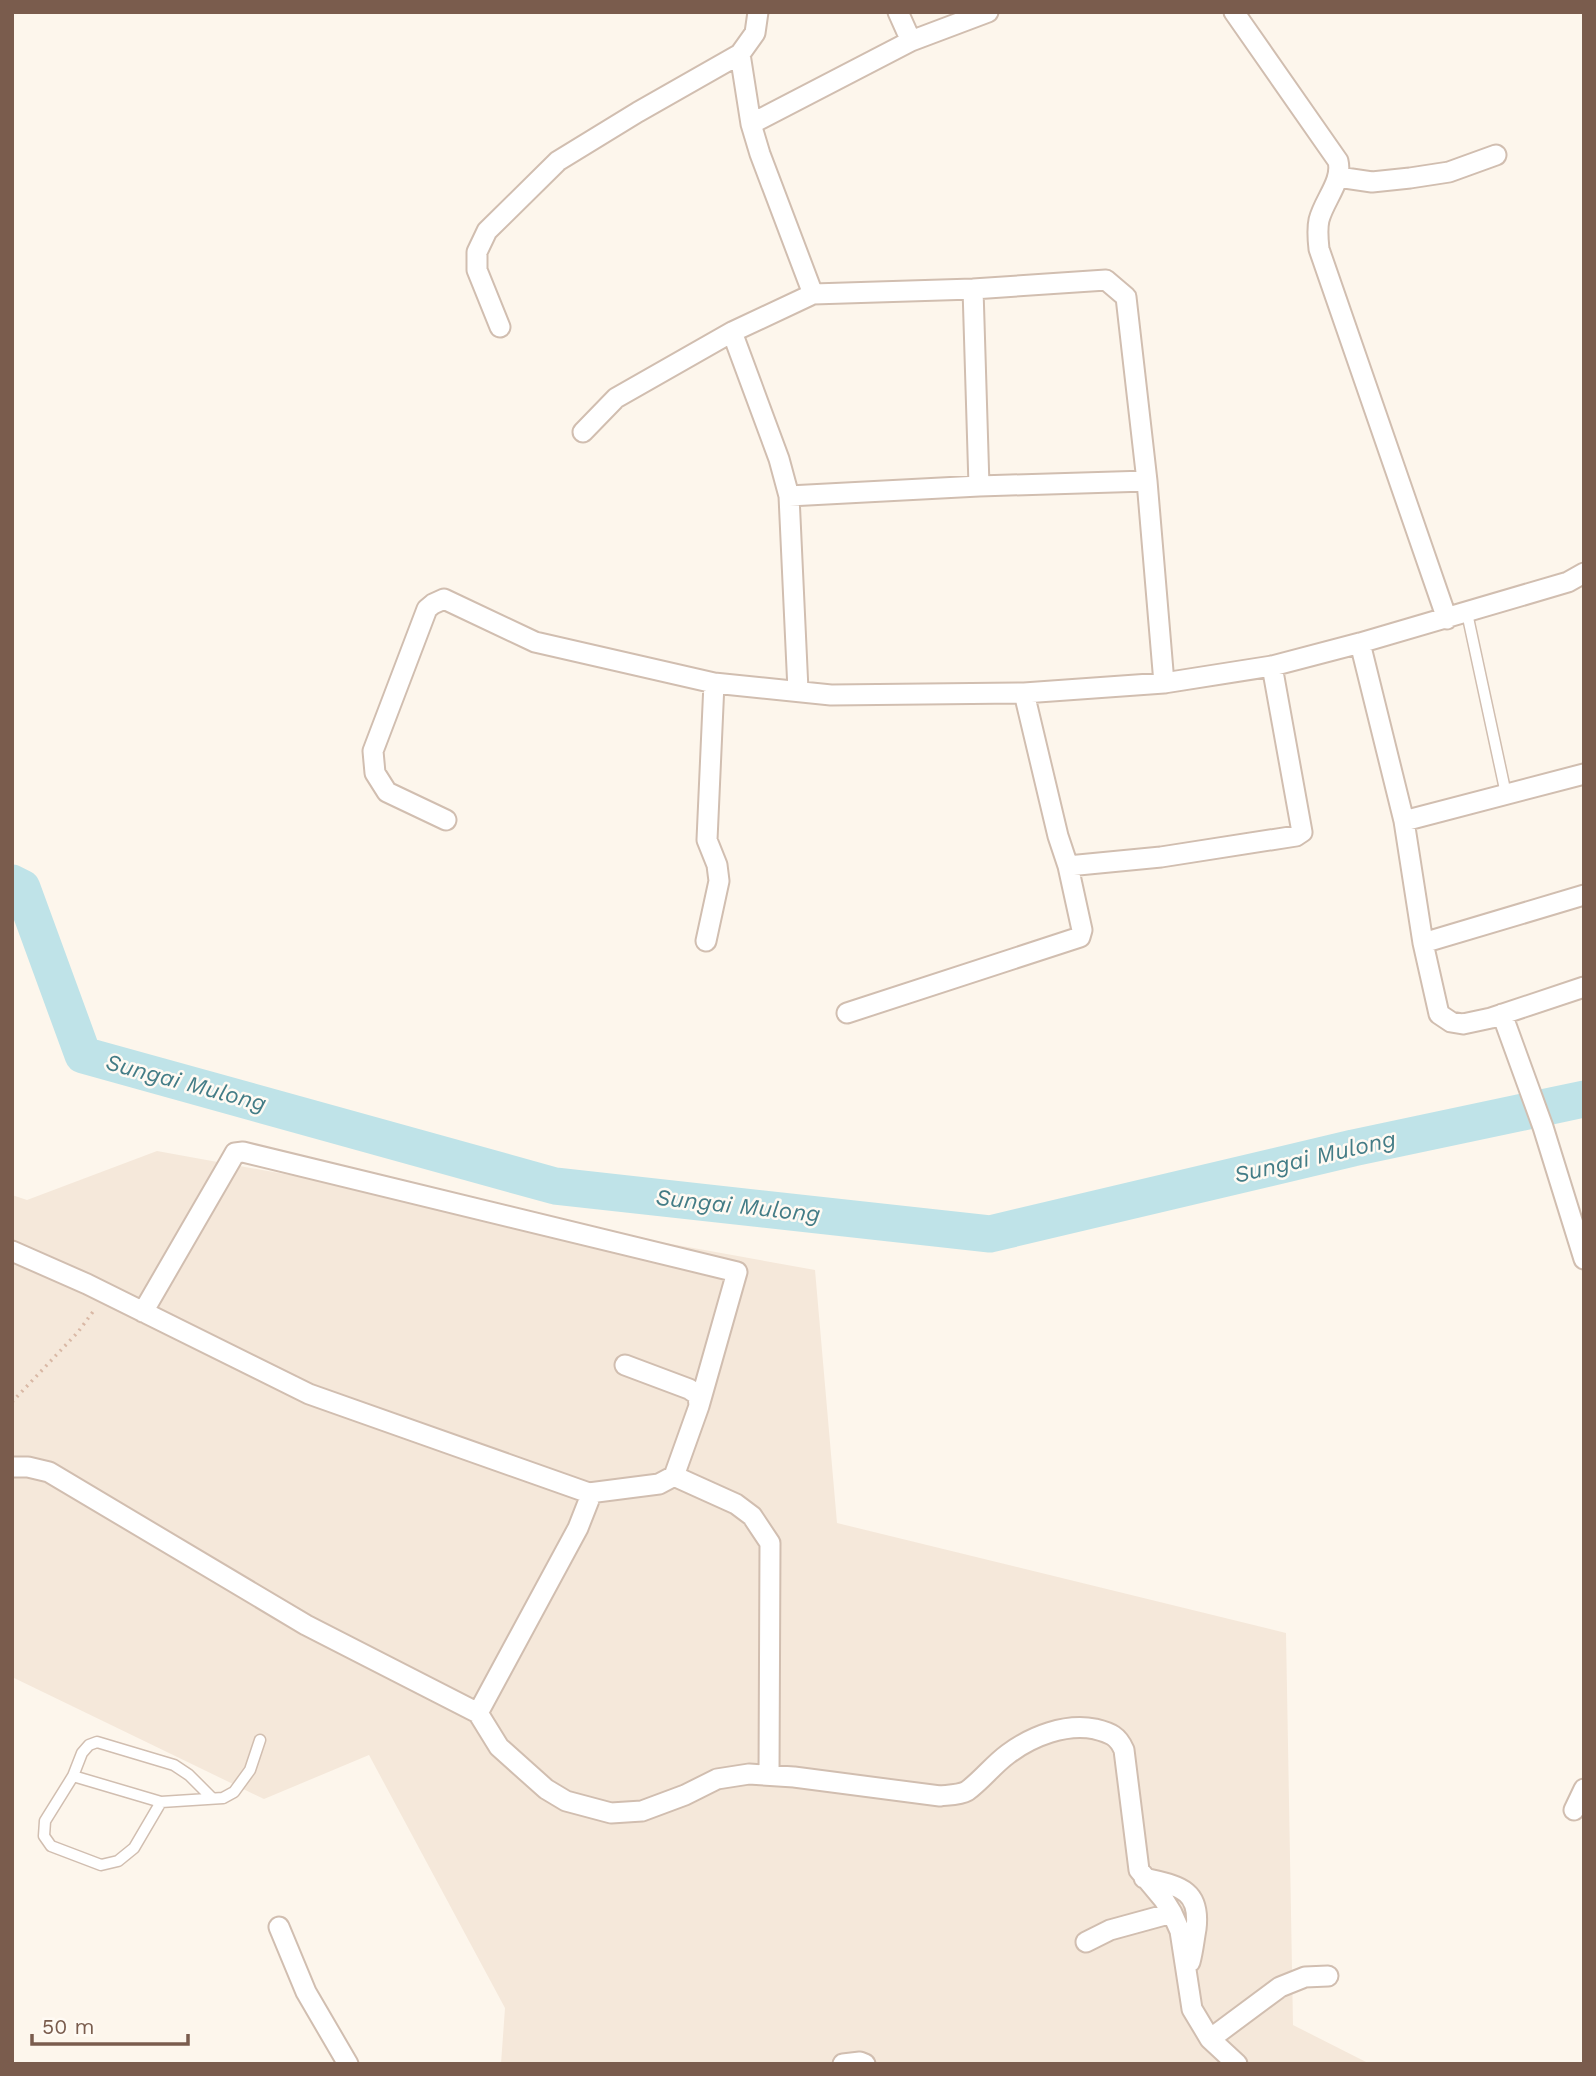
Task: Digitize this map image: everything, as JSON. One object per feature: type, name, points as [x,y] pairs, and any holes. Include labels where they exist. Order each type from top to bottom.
[{"type":"street","points":[[500,327],[477,270],[477,252],[487,231],[558,161],[740,54],[755,33],[758,12]]},
{"type":"street","points":[[898,12],[911,41]]},
{"type":"street","points":[[751,124],[911,41],[988,12]]},
{"type":"street","points":[[1234,12],[1338,161],[1338,177],[1324,204],[1318,224],[1319,249],[1447,619]]},
{"type":"street","points":[[740,54],[751,124],[813,295]]},
{"type":"street","points":[[1338,177],[1372,182],[1410,178],[1449,172],[1496,155]]},
{"type":"street","points":[[583,432],[616,398],[732,332],[813,295],[973,289],[1106,280],[1126,297],[1147,481],[1164,682]]},
{"type":"street","points":[[973,289],[979,486]]},
{"type":"street","points":[[732,332],[779,459],[789,496],[798,690]]},
{"type":"street","points":[[789,496],[1147,481]]},
{"type":"street","points":[[446,820],[387,792],[375,773],[373,751],[426,609],[444,599],[535,642],[714,683],[831,695],[1024,693],[1164,682],[1272,666],[1447,619],[1569,582],[1584,573]]},
{"type":"street","points":[[1360,643],[1405,821],[1423,943],[1439,1014],[1451,1022],[1463,1024],[1584,987]]},
{"type":"street","points":[[1069,866],[1161,857],[1296,836],[1302,832],[1272,666]]},
{"type":"street","points":[[706,941],[719,881],[717,865],[707,840],[714,683]]},
{"type":"street","points":[[847,1013],[1080,937],[1082,930],[1069,866],[1058,836],[1024,693]]},
{"type":"street","points":[[1405,821],[1584,774]]},
{"type":"street","points":[[1423,943],[1584,895]]},
{"type":"street","points":[[1502,1014],[1543,1127],[1584,1259]]},
{"type":"street","points":[[12,1251],[105,1293],[309,1394],[589,1493],[659,1484],[674,1476],[699,1406],[737,1272],[243,1152],[235,1153],[230,1160],[144,1312]]},
{"type":"street","points":[[625,1365],[689,1389],[698,1395],[699,1406]]},
{"type":"street","points":[[12,1467],[49,1472],[306,1625],[478,1713],[499,1747],[546,1789],[566,1801],[611,1813],[642,1811],[718,1779],[749,1774],[940,1796],[964,1793],[1009,1754],[1031,1740],[1076,1726],[1114,1735],[1120,1740],[1124,1751],[1139,1870],[1164,1900],[1180,1931],[1192,2009],[1210,2039],[1237,2064]]},
{"type":"street","points":[[674,1476],[736,1504],[752,1516],[770,1543],[769,1775]]},
{"type":"street","points":[[478,1713],[579,1528],[589,1493]]},
{"type":"street","points":[[1574,1810],[1584,1789]]},
{"type":"street","points":[[1144,1878],[1177,1887],[1189,1895],[1196,1905],[1194,1939],[1187,1970]]},
{"type":"street","points":[[1086,1942],[1110,1930],[1172,1913]]},
{"type":"street","points":[[279,1927],[306,1992],[348,2064]]},
{"type":"street","points":[[1210,2039],[1280,1987],[1306,1977],[1328,1976]]},
{"type":"street","points":[[843,2064],[865,2064]]},
{"type":"lane","points":[[1467,612],[1506,794]]},
{"type":"lane","points":[[73,1776],[161,1802],[223,1798],[234,1792],[250,1770],[260,1740]]},
{"type":"lane","points":[[161,1802],[134,1848],[118,1861],[101,1865],[51,1846],[44,1836],[45,1821],[73,1776],[82,1753],[89,1745],[97,1742],[174,1765],[189,1775],[212,1798]]},
{"type":"path","points":[[12,1402],[78,1332],[105,1293]]},
{"type":"shaded area","points":[[157,1151],[815,1270],[837,1523],[1286,1633],[1293,2025],[1370,2064],[501,2064],[505,2008],[369,1755],[264,1799],[12,1677],[12,1195],[27,1200]]},
{"type":"waterway","name":"Sungai Mulong","points":[[12,883],[22,888],[83,1055],[555,1186],[990,1234],[1353,1148],[1584,1099]]}]
